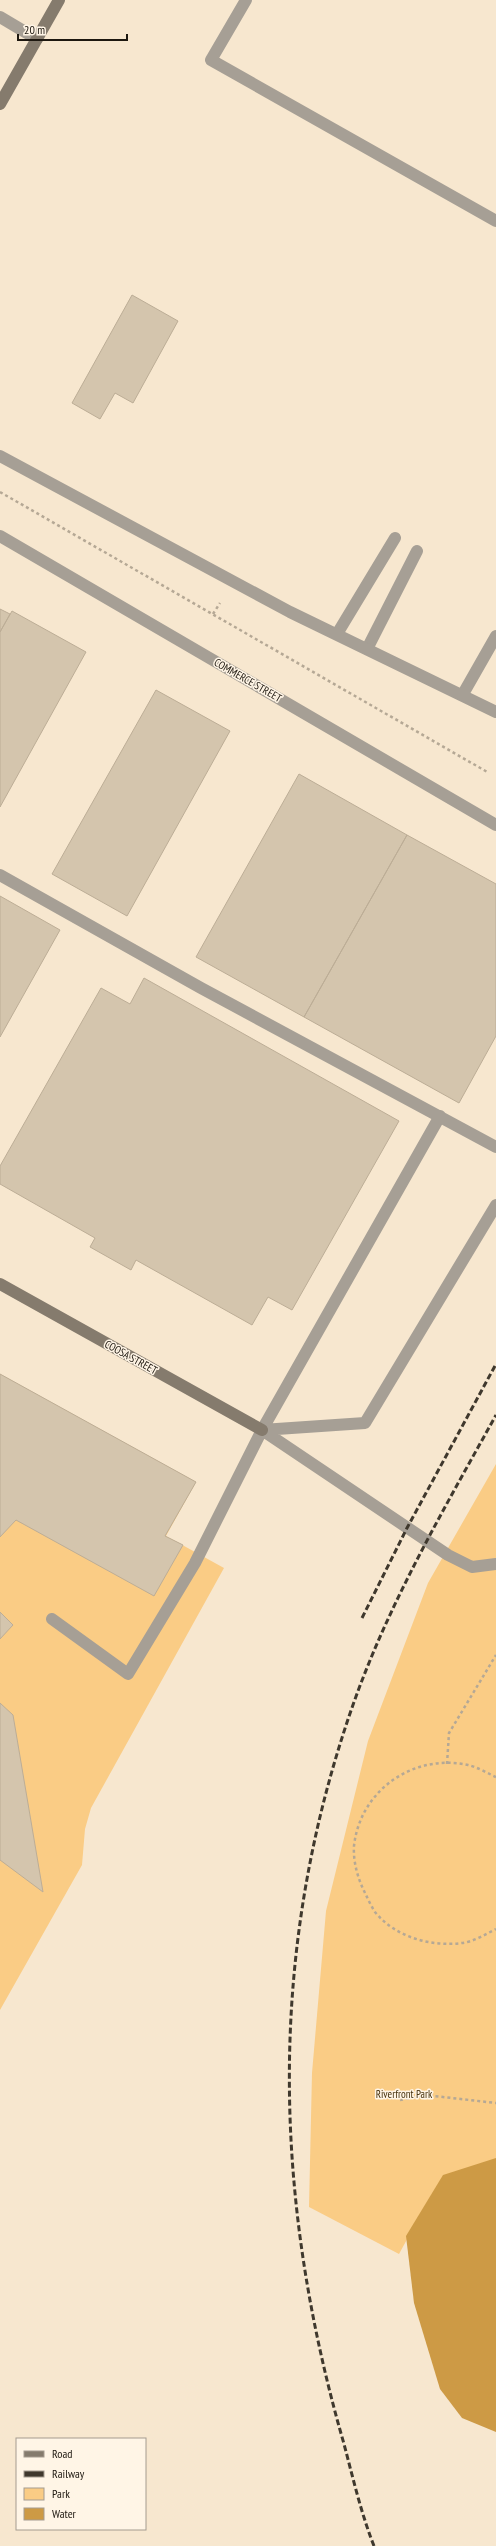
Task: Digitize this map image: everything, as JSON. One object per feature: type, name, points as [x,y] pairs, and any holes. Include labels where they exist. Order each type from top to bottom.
[{"type":"street","points":[[0,104],[59,0]]},
{"type":"street","points":[[246,0],[211,60],[496,221]]},
{"type":"street","points":[[0,17],[37,39]]},
{"type":"street","points":[[0,456],[232,581],[367,649],[463,694],[496,712]]},
{"type":"street","name":"COMMERCE STREET","points":[[0,536],[496,825]]},
{"type":"street","points":[[337,634],[395,538]]},
{"type":"street","points":[[367,649],[416,551]]},
{"type":"street","points":[[463,694],[496,636]]},
{"type":"street","points":[[0,875],[194,984],[496,1147]]},
{"type":"street","points":[[52,1619],[128,1674],[195,1563],[262,1430],[440,1116]]},
{"type":"street","points":[[262,1430],[365,1422],[496,1205]]},
{"type":"street","name":"COOSA STREET","points":[[0,1284],[262,1430]]},
{"type":"street","points":[[262,1430],[448,1555],[472,1567],[496,1564]]},
{"type":"path","points":[[0,492],[488,773]]},
{"type":"path","points":[[447,1764],[449,1733],[496,1655]]},
{"type":"path","points":[[496,1777],[469,1765],[431,1763],[401,1774],[383,1787],[364,1812],[354,1846],[357,1878],[375,1912],[399,1932],[433,1944],[448,1944],[464,1943],[496,1929]]},
{"type":"path","points":[[400,2100],[425,2096],[496,2103]]},
{"type":"green space","points":[[0,1374],[196,1482],[166,1536],[224,1568],[91,1808],[85,1829],[82,1865],[0,2010]]},
{"type":"green space","name":"Riverfront Park","points":[[496,1464],[496,2165],[428,2201],[399,2254],[309,2207],[312,2073],[326,1911],[368,1741],[428,1583]]},
{"type":"water","points":[[496,2158],[496,2432],[462,2418],[440,2389],[414,2303],[406,2236],[443,2175]]},
{"type":"building","points":[[132,295],[178,321],[133,403],[115,393],[100,419],[72,403]]},
{"type":"building","points":[[0,609],[10,614],[0,632]]},
{"type":"building","points":[[12,611],[86,652],[0,807],[0,632]]},
{"type":"building","points":[[156,690],[230,731],[127,916],[52,874]]},
{"type":"building","points":[[299,774],[407,835],[304,1017],[196,957]]},
{"type":"building","points":[[407,835],[496,884],[496,1036],[459,1103],[304,1017]]},
{"type":"building","points":[[0,896],[60,930],[0,1037]]},
{"type":"building","points":[[144,978],[399,1121],[292,1310],[268,1297],[252,1325],[136,1260],[131,1270],[90,1247],[95,1238],[0,1184],[0,1166],[101,988],[130,1004]]},
{"type":"building","points":[[0,1374],[196,1482],[165,1536],[183,1545],[154,1596],[16,1520],[0,1537]]},
{"type":"building","points":[[0,1612],[13,1625],[0,1639]]},
{"type":"building","points":[[0,1703],[13,1715],[43,1892],[0,1860]]},
{"type":"railway","points":[[362,1618],[407,1528],[496,1364]]},
{"type":"railway","points":[[374,2546],[365,2521],[320,2351],[303,2258],[293,2165],[289,2072],[294,1979],[306,1887],[326,1794],[354,1702],[368,1665],[401,1592],[438,1520],[496,1415]]}]
